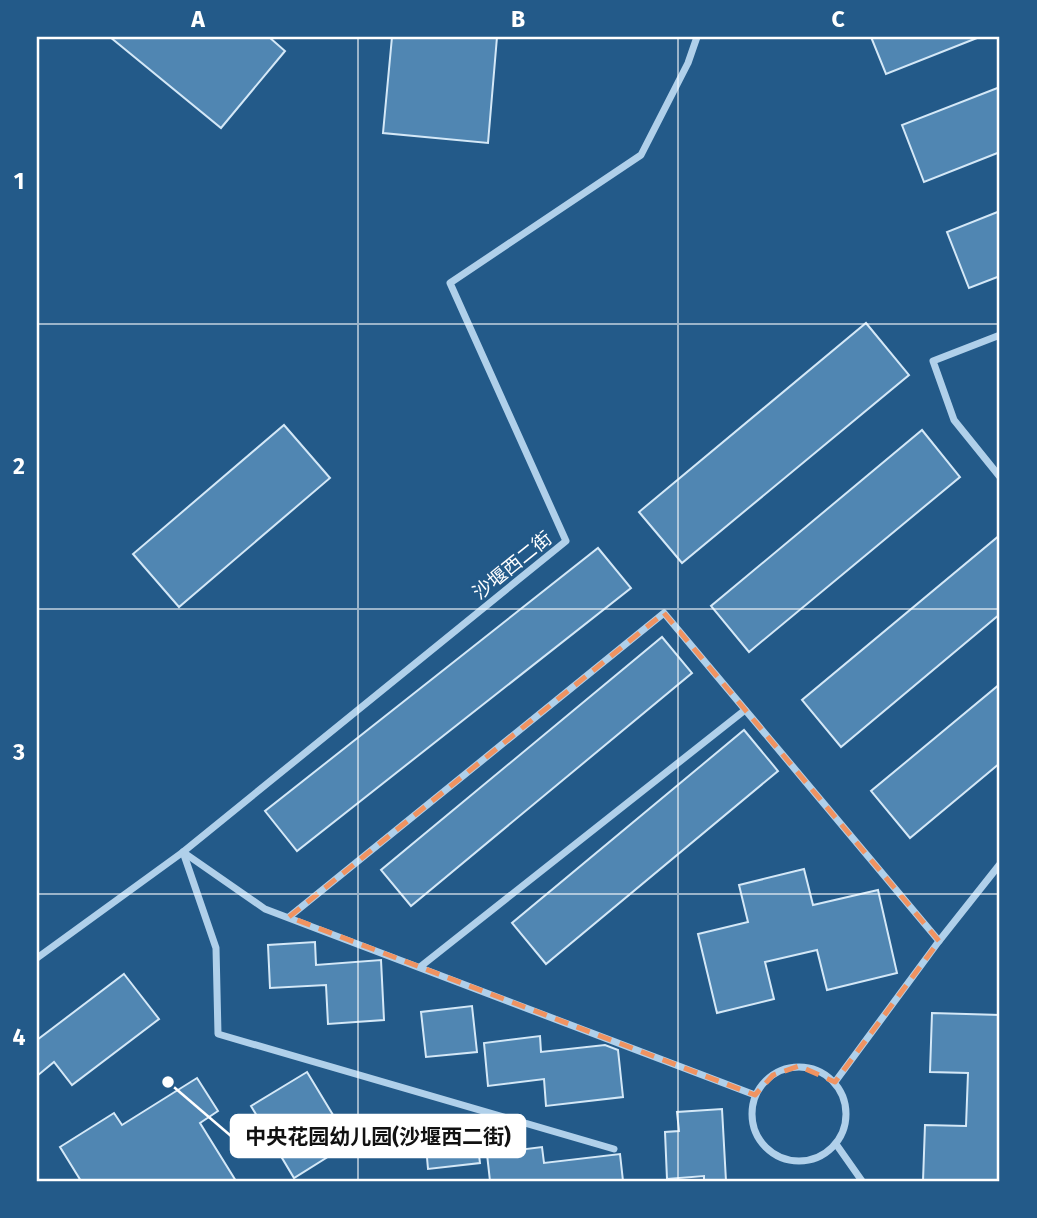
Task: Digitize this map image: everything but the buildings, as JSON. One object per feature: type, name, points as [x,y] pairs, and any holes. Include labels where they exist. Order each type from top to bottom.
[{"type":"street","name":"沙堰西二街","points":[[37,958],[183,852],[566,541],[450,283],[641,155],[688,63],[696,37]]},
{"type":"street","points":[[1000,335],[933,360],[954,420],[1000,477]]},
{"type":"street","points":[[289,917],[664,614],[939,941]]},
{"type":"street","points":[[420,967],[745,710]]},
{"type":"street","points":[[183,852],[265,909],[755,1095]]},
{"type":"street","points":[[183,852],[216,948],[218,1034],[614,1149]]},
{"type":"street","points":[[835,1082],[939,941],[1000,864]]},
{"type":"street","points":[[799,1066],[824,1073],[835,1082],[846,1106],[846,1120],[843,1133],[826,1154],[800,1162],[774,1155],[764,1146],[752,1122],[752,1108],[755,1095],[773,1074],[799,1066]]},
{"type":"street","points":[[836,1144],[862,1181]]},
{"type":"highlighted area","points":[[664,613],[939,941],[835,1082],[799,1066],[773,1075],[755,1095],[289,917]]},
{"type":"place","name":"中央花园幼儿园(沙堰西二街)","points":[[168,1082]]}]
